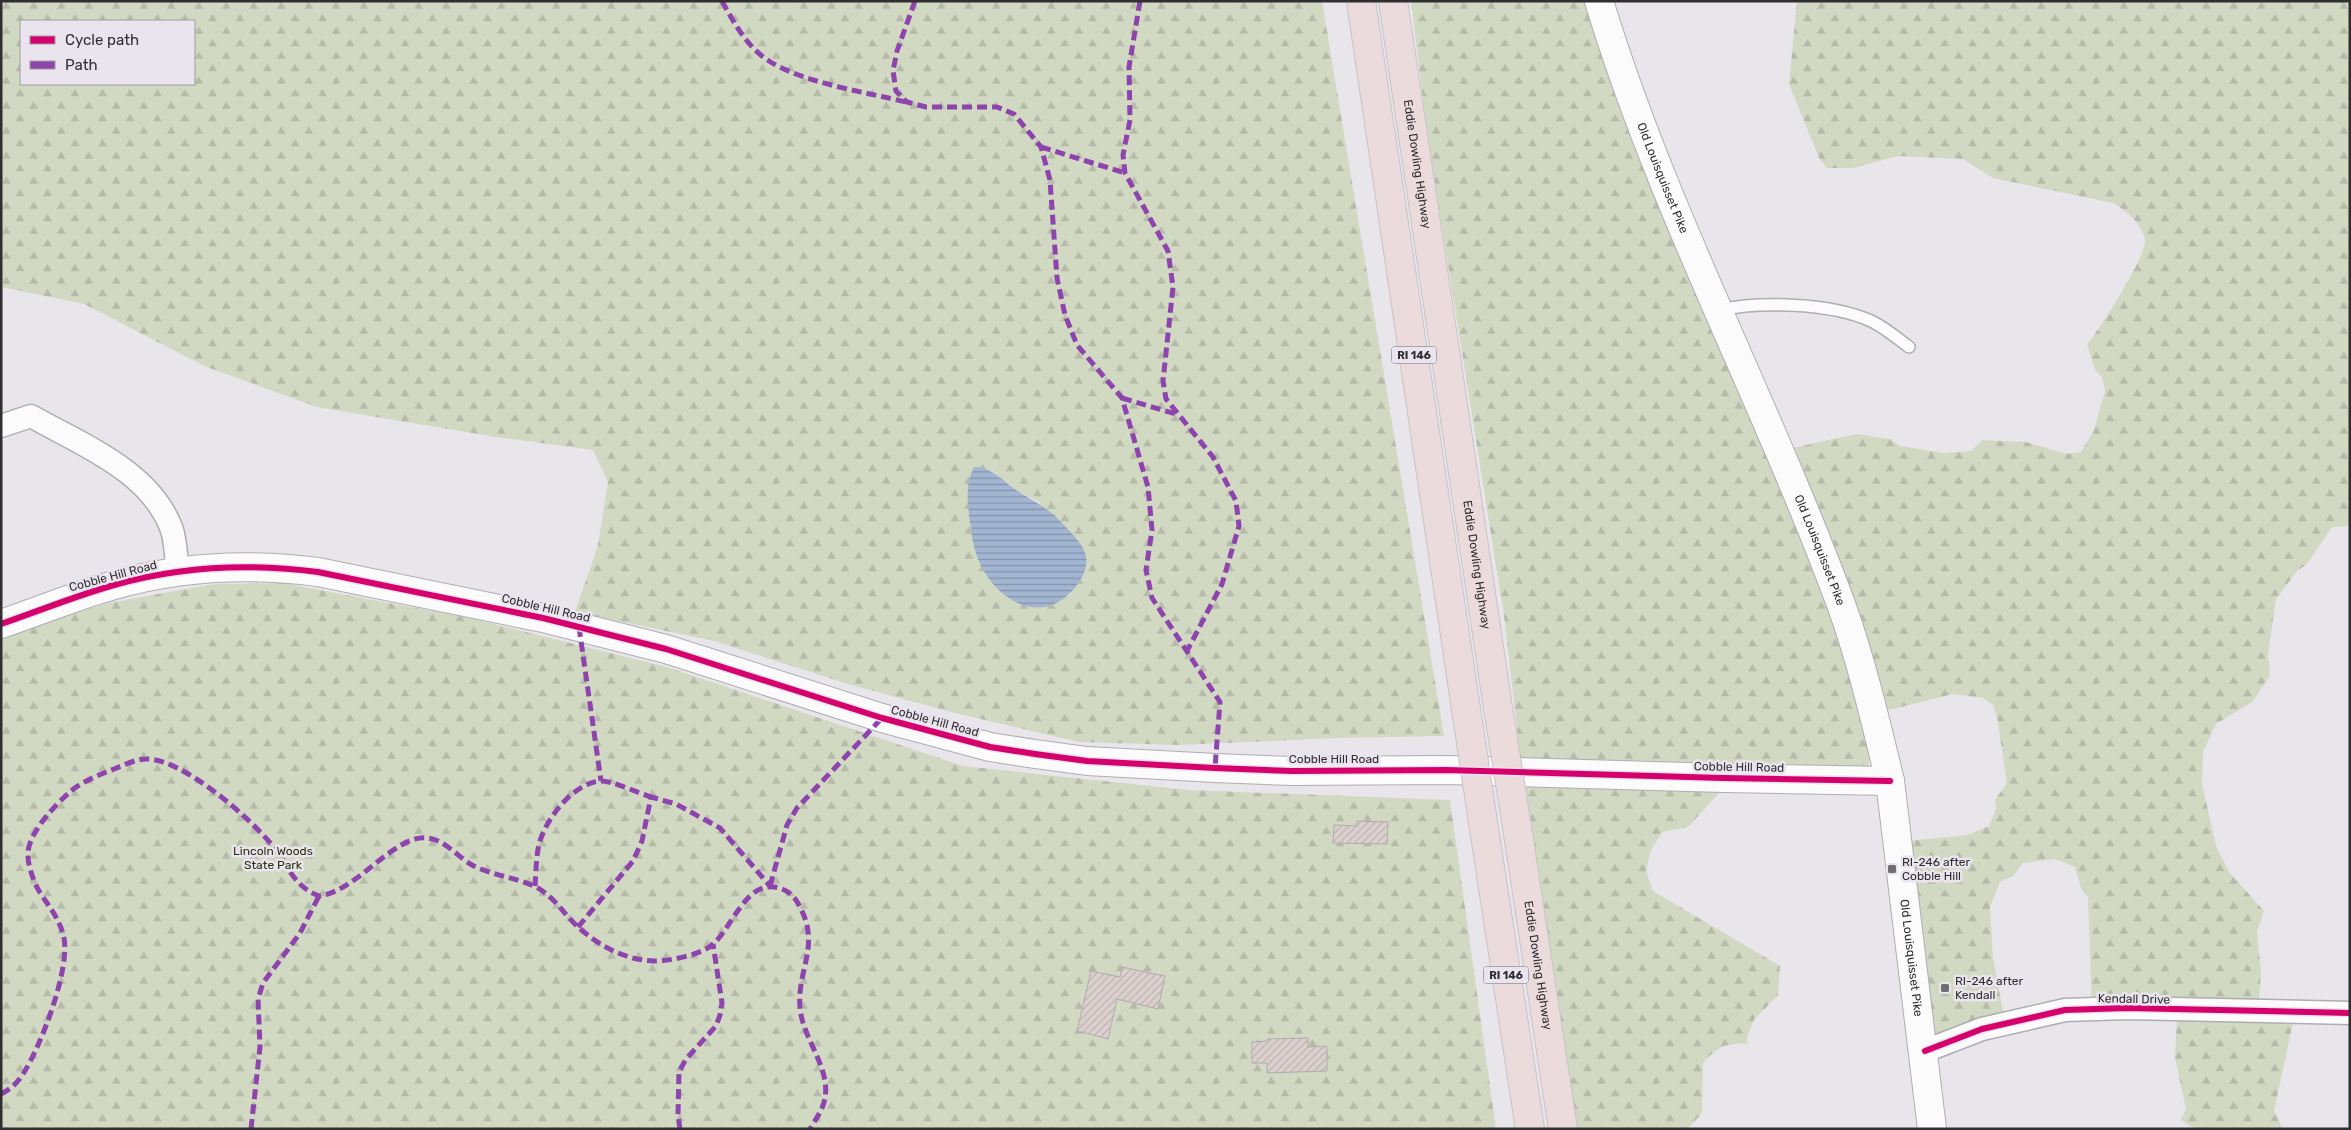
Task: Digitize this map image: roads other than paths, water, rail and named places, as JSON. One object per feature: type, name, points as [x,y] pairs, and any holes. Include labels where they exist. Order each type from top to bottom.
[{"type":"highway","name":"RI 146","points":[[1361,1],[1530,1129]]},
{"type":"highway","name":"Eddie Dowling Highway","points":[[1393,1],[1498,708],[1563,1129]]},
{"type":"street","name":"Old Louisquisset Pike","points":[[1599,1],[1644,130],[1810,525],[1842,609],[1890,780],[1932,1129]]},
{"type":"street","points":[[1,426],[31,416],[128,471],[155,497],[172,531],[178,572]]},
{"type":"street","name":"Cobble Hill Road","points":[[1,624],[115,585],[178,572],[206,567],[282,567],[336,575],[543,618],[666,649],[882,718],[940,734],[990,747],[1044,756],[1088,761],[1292,771],[1446,770],[1723,778],[1890,780]]},
{"type":"street","name":"Kendall Drive","points":[[1924,1051],[1982,1029],[2065,1010],[2127,1008],[2350,1013]]},
{"type":"lane","points":[[1719,310],[1744,304],[1836,310],[1872,321],[1910,346]]},
{"type":"water","points":[[974,467],[992,472],[1045,508],[1062,523],[1080,544],[1086,557],[1085,570],[1077,585],[1066,597],[1054,604],[1042,607],[1029,607],[1017,603],[1005,595],[985,573],[974,547],[969,514],[968,490]]},
{"type":"place","name":"RI-246 after Cobble Hill","points":[[1892,869]]},
{"type":"place","name":"RI-246 after Kendall","points":[[1945,988]]},
{"type":"park label","name":"Lincoln Woods State Park","points":[[273,858]]}]
